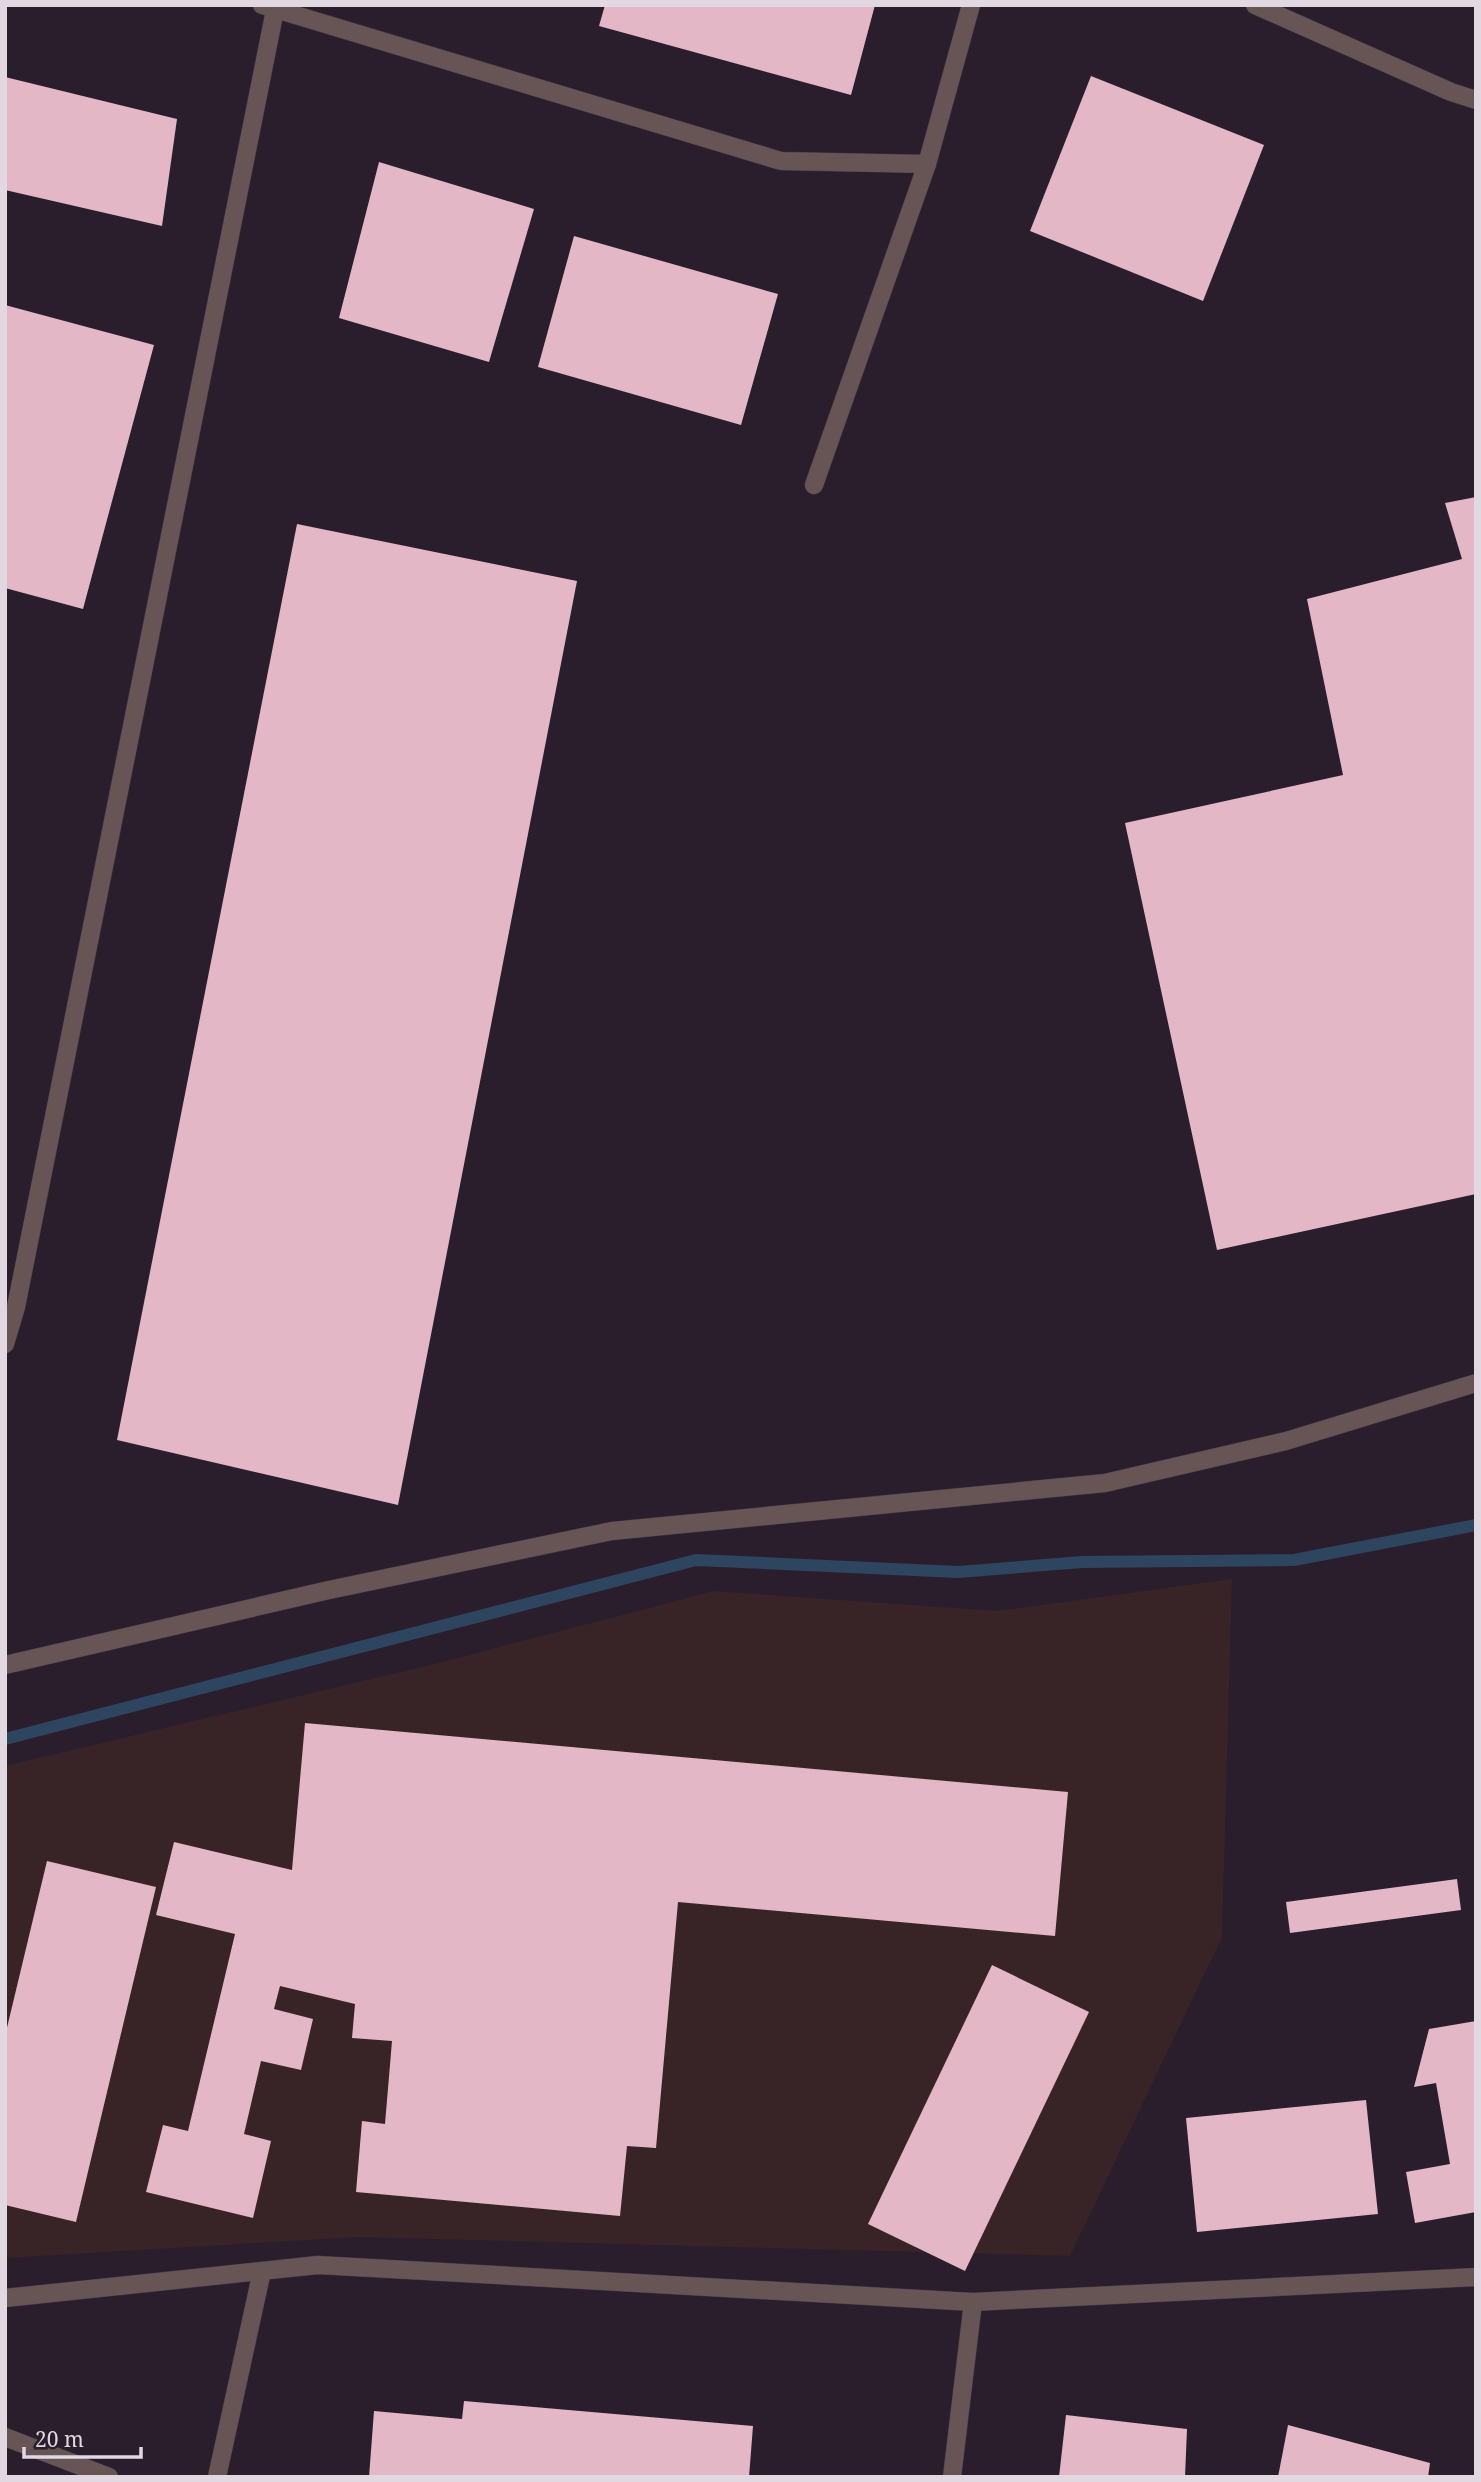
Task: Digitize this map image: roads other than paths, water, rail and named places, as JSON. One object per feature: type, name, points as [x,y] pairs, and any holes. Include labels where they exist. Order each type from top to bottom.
[{"type":"street","points":[[814,485],[927,164],[971,5]]},
{"type":"street","points":[[1255,5],[1451,92],[1476,100]]},
{"type":"street","points":[[5,1344],[27,1252],[271,6],[781,161],[927,164]]},
{"type":"street","points":[[5,1665],[329,1590],[612,1531],[1105,1483],[1286,1441],[1476,1384]]},
{"type":"street","points":[[5,2298],[318,2265],[973,2302],[1476,2277]]},
{"type":"street","points":[[217,2477],[262,2272]]},
{"type":"street","points":[[952,2477],[973,2302]]},
{"type":"street","points":[[5,2437],[109,2477]]},
{"type":"waterway","points":[[5,1739],[696,1560],[958,1572],[1082,1562],[1294,1560],[1476,1525]]}]
